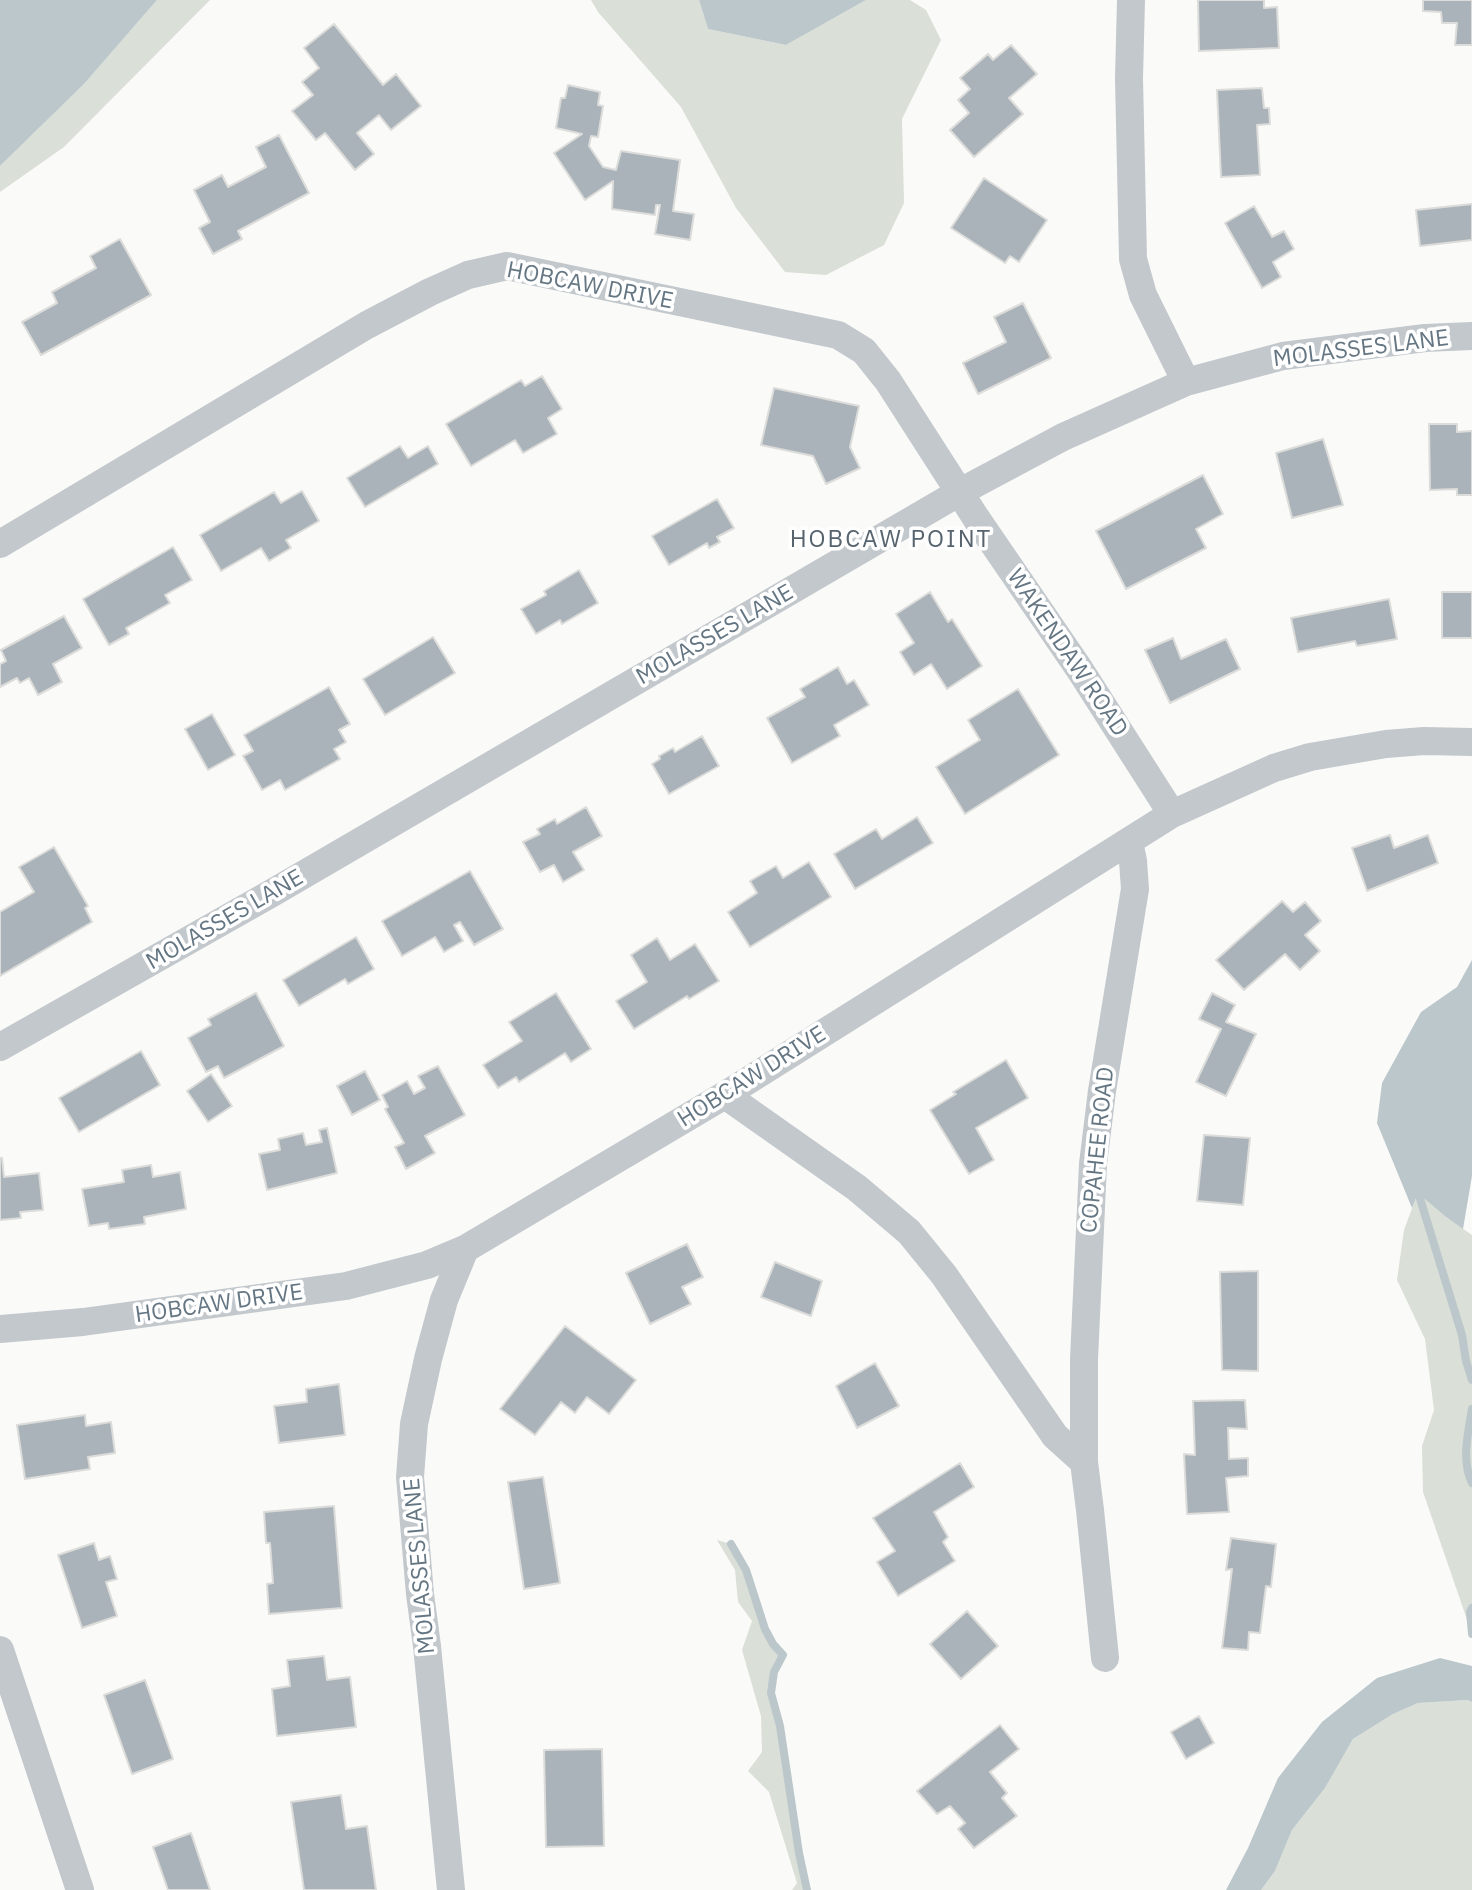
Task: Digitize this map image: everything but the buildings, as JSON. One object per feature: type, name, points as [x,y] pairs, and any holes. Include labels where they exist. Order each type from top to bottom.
[{"type":"street","points":[[1131,0],[1129,78],[1133,258],[1143,295],[1186,382]]},
{"type":"street","name":"HOBCAW DRIVE","points":[[0,544],[367,325],[468,275],[507,266],[838,335],[864,351],[888,381],[960,492]]},
{"type":"street","name":"MOLASSES LANE","points":[[0,1048],[960,492],[1063,437],[1186,382],[1283,356],[1425,338],[1472,336]]},
{"type":"street","name":"WAKENDAW ROAD","points":[[960,492],[1080,670],[1172,814]]},
{"type":"street","name":"HOBCAW DRIVE","points":[[0,1329],[83,1322],[346,1286],[427,1265],[465,1250],[725,1095],[1172,814],[1274,768],[1310,757],[1399,743],[1472,742]]},
{"type":"street","name":"COPAHEE ROAD","points":[[1105,1658],[1084,1462],[1084,1359],[1093,1164],[1102,1091],[1135,889],[1129,842]]},
{"type":"street","points":[[725,1095],[857,1188],[909,1232],[944,1275],[1055,1436],[1084,1462]]},
{"type":"street","name":"MOLASSES LANE","points":[[451,1890],[410,1477],[414,1424],[428,1359],[444,1300],[465,1250]]},
{"type":"street","points":[[2,1661],[80,1890]]},
{"type":"shaded area","points":[[0,0],[157,0],[84,84],[0,166]]},
{"type":"shaded area","points":[[157,0],[210,0],[64,147],[0,192],[0,166],[84,84]]},
{"type":"shaded area","points":[[591,0],[699,0],[708,29],[786,45],[866,0],[910,0],[926,10],[941,40],[902,119],[904,203],[884,245],[826,275],[785,272],[736,208],[681,107],[598,12]]},
{"type":"shaded area","points":[[699,0],[866,0],[786,45],[708,29]]},
{"type":"shaded area","points":[[1472,960],[1472,1176],[1463,1229],[1418,1193],[1412,1208],[1377,1123],[1382,1083],[1421,1012],[1457,987]]},
{"type":"shaded area","points":[[1418,1192],[1446,1217],[1472,1235],[1472,1634],[1423,1492],[1422,1446],[1434,1410],[1425,1339],[1397,1280],[1404,1230]]},
{"type":"shaded area","points":[[717,1540],[731,1544],[746,1570],[765,1629],[783,1655],[776,1668],[771,1693],[780,1726],[807,1890],[792,1890],[797,1883],[769,1792],[748,1771],[762,1752],[761,1716],[742,1650],[752,1621],[738,1602],[735,1570]]},
{"type":"shaded area","points":[[1440,1658],[1472,1666],[1472,1702],[1418,1703],[1393,1714],[1353,1739],[1325,1788],[1292,1830],[1275,1871],[1261,1890],[1226,1890],[1248,1848],[1278,1778],[1322,1722],[1377,1678]]},
{"type":"shaded area","points":[[1472,1702],[1472,1890],[1261,1890],[1275,1871],[1292,1830],[1325,1788],[1353,1739],[1393,1714],[1418,1703]]},
{"type":"waterway","points":[[1418,1192],[1462,1335],[1472,1380]]},
{"type":"waterway","points":[[1472,1409],[1466,1456],[1472,1483]]},
{"type":"waterway","points":[[731,1544],[746,1570],[765,1629],[783,1655],[774,1672],[771,1693],[780,1726],[807,1890]]},
{"type":"waterway","points":[[1472,1608],[1472,1634]]},
{"type":"district","name":"HOBCAW POINT","points":[[891,540]]}]
